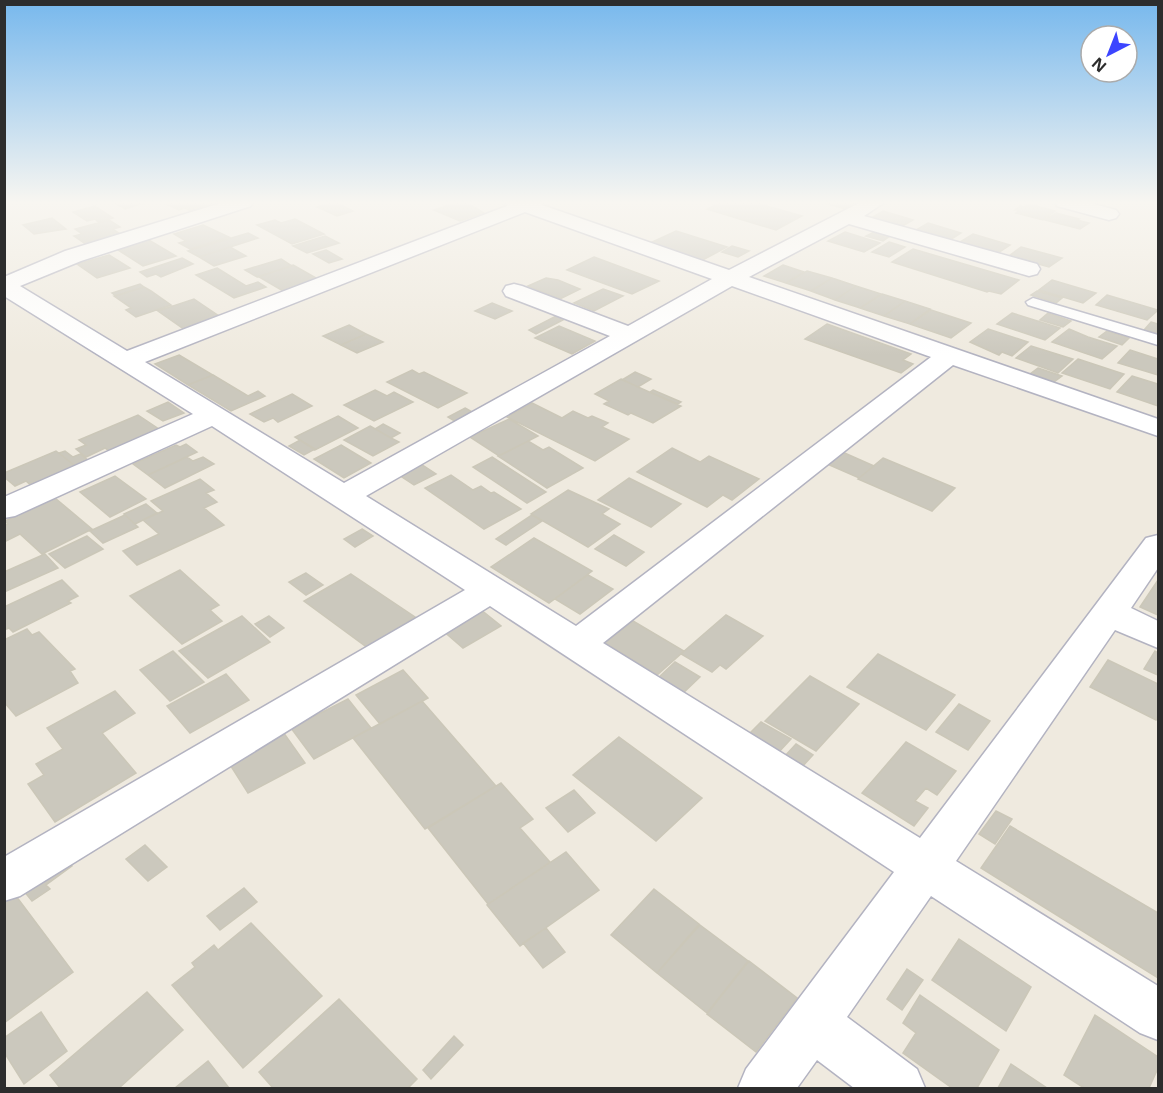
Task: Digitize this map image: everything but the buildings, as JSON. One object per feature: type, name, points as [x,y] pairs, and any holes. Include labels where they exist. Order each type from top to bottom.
[{"type":"street","points":[[4,286],[84,253]]},
{"type":"street","points":[[126,360],[399,253]]},
{"type":"street","points":[[660,253],[1158,428]]},
{"type":"street","points":[[344,496],[778,253]]},
{"type":"street","points":[[973,253],[1029,269]]},
{"type":"street","points":[[4,286],[344,496],[1158,1015]]},
{"type":"street","points":[[514,291],[631,335]]},
{"type":"street","points":[[576,645],[950,355]]},
{"type":"street","points":[[4,509],[214,415]]},
{"type":"street","points":[[765,1089],[1158,545]]},
{"type":"street","points":[[4,881],[492,590]]},
{"type":"street","points":[[1109,613],[1158,635]]},
{"type":"street","points":[[813,1024],[898,1089]]},
{"type":"lane","points":[[1033,302],[1158,340]]}]
